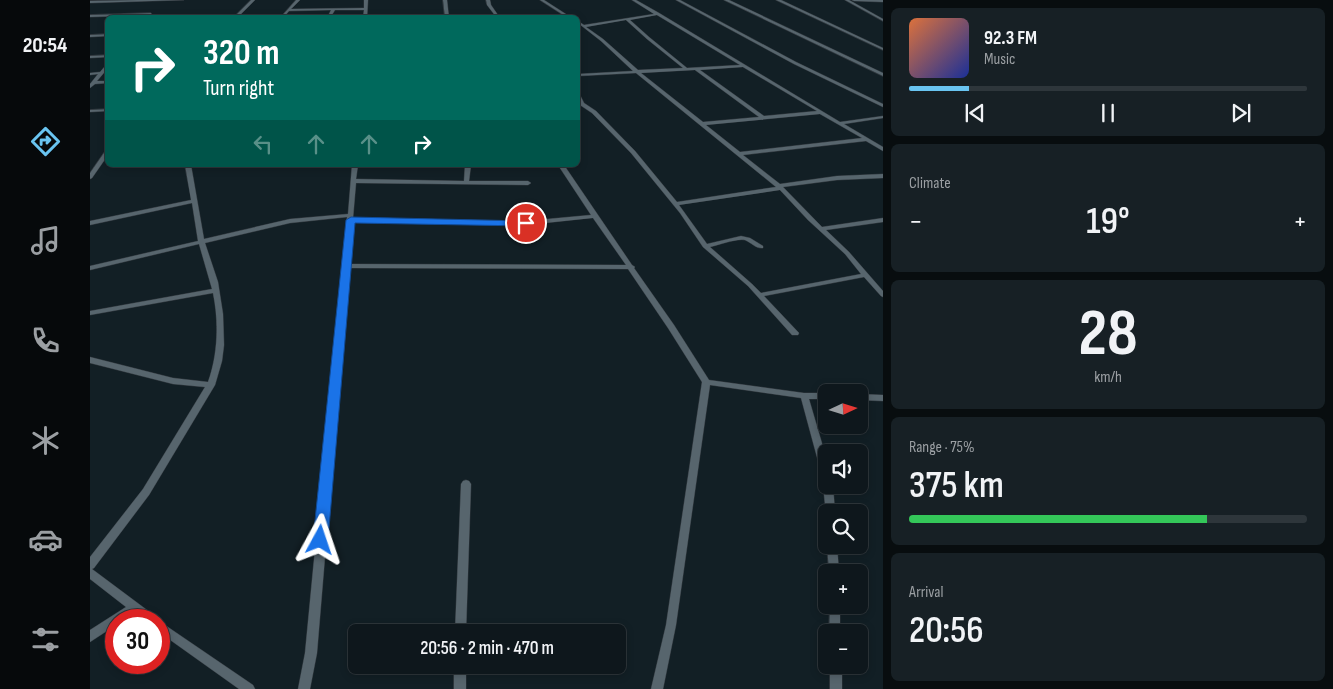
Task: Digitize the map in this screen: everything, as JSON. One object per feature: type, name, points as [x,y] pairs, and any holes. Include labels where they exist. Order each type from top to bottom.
[{"type":"street","points":[[150,15],[162,0]]},
{"type":"street","points":[[90,2],[182,0]]},
{"type":"street","points":[[237,15],[253,0]]},
{"type":"street","points":[[284,15],[298,0]]},
{"type":"street","points":[[365,15],[366,0]]},
{"type":"street","points":[[445,0],[447,15]]},
{"type":"street","points":[[488,0],[489,5],[497,15]]},
{"type":"street","points":[[542,0],[566,15]]},
{"type":"street","points":[[634,0],[883,149]]},
{"type":"street","points":[[678,0],[795,63],[883,106]]},
{"type":"street","points":[[726,0],[883,75]]},
{"type":"street","points":[[778,0],[883,49]]},
{"type":"street","points":[[847,0],[883,20]]},
{"type":"street","points":[[854,0],[883,1]]},
{"type":"street","points":[[330,15],[334,9]]},
{"type":"street","points":[[288,10],[365,9]]},
{"type":"street","points":[[584,26],[658,14]]},
{"type":"street","points":[[90,16],[105,16]]},
{"type":"street","points":[[627,19],[639,27],[647,37],[662,46],[686,69]]},
{"type":"street","points":[[580,23],[796,202],[883,295]]},
{"type":"street","points":[[90,36],[105,35]]},
{"type":"street","points":[[90,57],[105,56]]},
{"type":"street","points":[[580,75],[743,66]]},
{"type":"street","points":[[92,85],[105,68]]},
{"type":"street","points":[[695,68],[762,117]]},
{"type":"street","points":[[90,74],[100,73]]},
{"type":"street","points":[[92,85],[105,83]]},
{"type":"street","points":[[580,100],[582,104],[594,112],[633,152],[675,204],[705,246],[759,295],[795,333]]},
{"type":"street","points":[[90,111],[105,110]]},
{"type":"street","points":[[702,124],[822,112]]},
{"type":"street","points":[[840,123],[883,117]]},
{"type":"street","points":[[739,154],[868,139]]},
{"type":"street","points":[[90,177],[105,154]]},
{"type":"street","points":[[90,565],[146,492],[211,385],[216,373],[222,329],[220,310],[211,269],[202,241],[188,167]]},
{"type":"street","points":[[304,689],[311,653],[316,580],[355,167]]},
{"type":"street","points":[[466,183],[468,167]]},
{"type":"street","points":[[562,167],[594,216],[660,307],[706,382],[670,625],[657,689]]},
{"type":"street","points":[[675,204],[837,178],[883,176]]},
{"type":"street","points":[[354,181],[528,182]]},
{"type":"street","points":[[90,223],[194,201]]},
{"type":"street","points":[[90,268],[290,221],[351,218],[526,223],[594,216]]},
{"type":"street","points":[[822,228],[883,220]]},
{"type":"street","points":[[705,246],[741,238],[748,239],[761,247]]},
{"type":"street","points":[[347,266],[632,268]]},
{"type":"street","points":[[759,295],[866,275]]},
{"type":"street","points":[[874,285],[883,285]]},
{"type":"street","points":[[90,313],[216,290]]},
{"type":"street","points":[[90,360],[174,381],[211,385]]},
{"type":"street","points":[[706,382],[804,396],[818,396]]},
{"type":"street","points":[[804,396],[818,444]]},
{"type":"street","points":[[868,397],[883,398]]},
{"type":"street","points":[[460,624],[466,484]]},
{"type":"street","points":[[90,573],[135,608],[98,630],[90,637]]},
{"type":"street","points":[[170,634],[241,687]]},
{"type":"street","points":[[460,674],[460,689]]},
{"type":"street","points":[[836,674],[836,689]]},
{"type":"route","points":[[320,540],[351,220],[526,223]]}]
